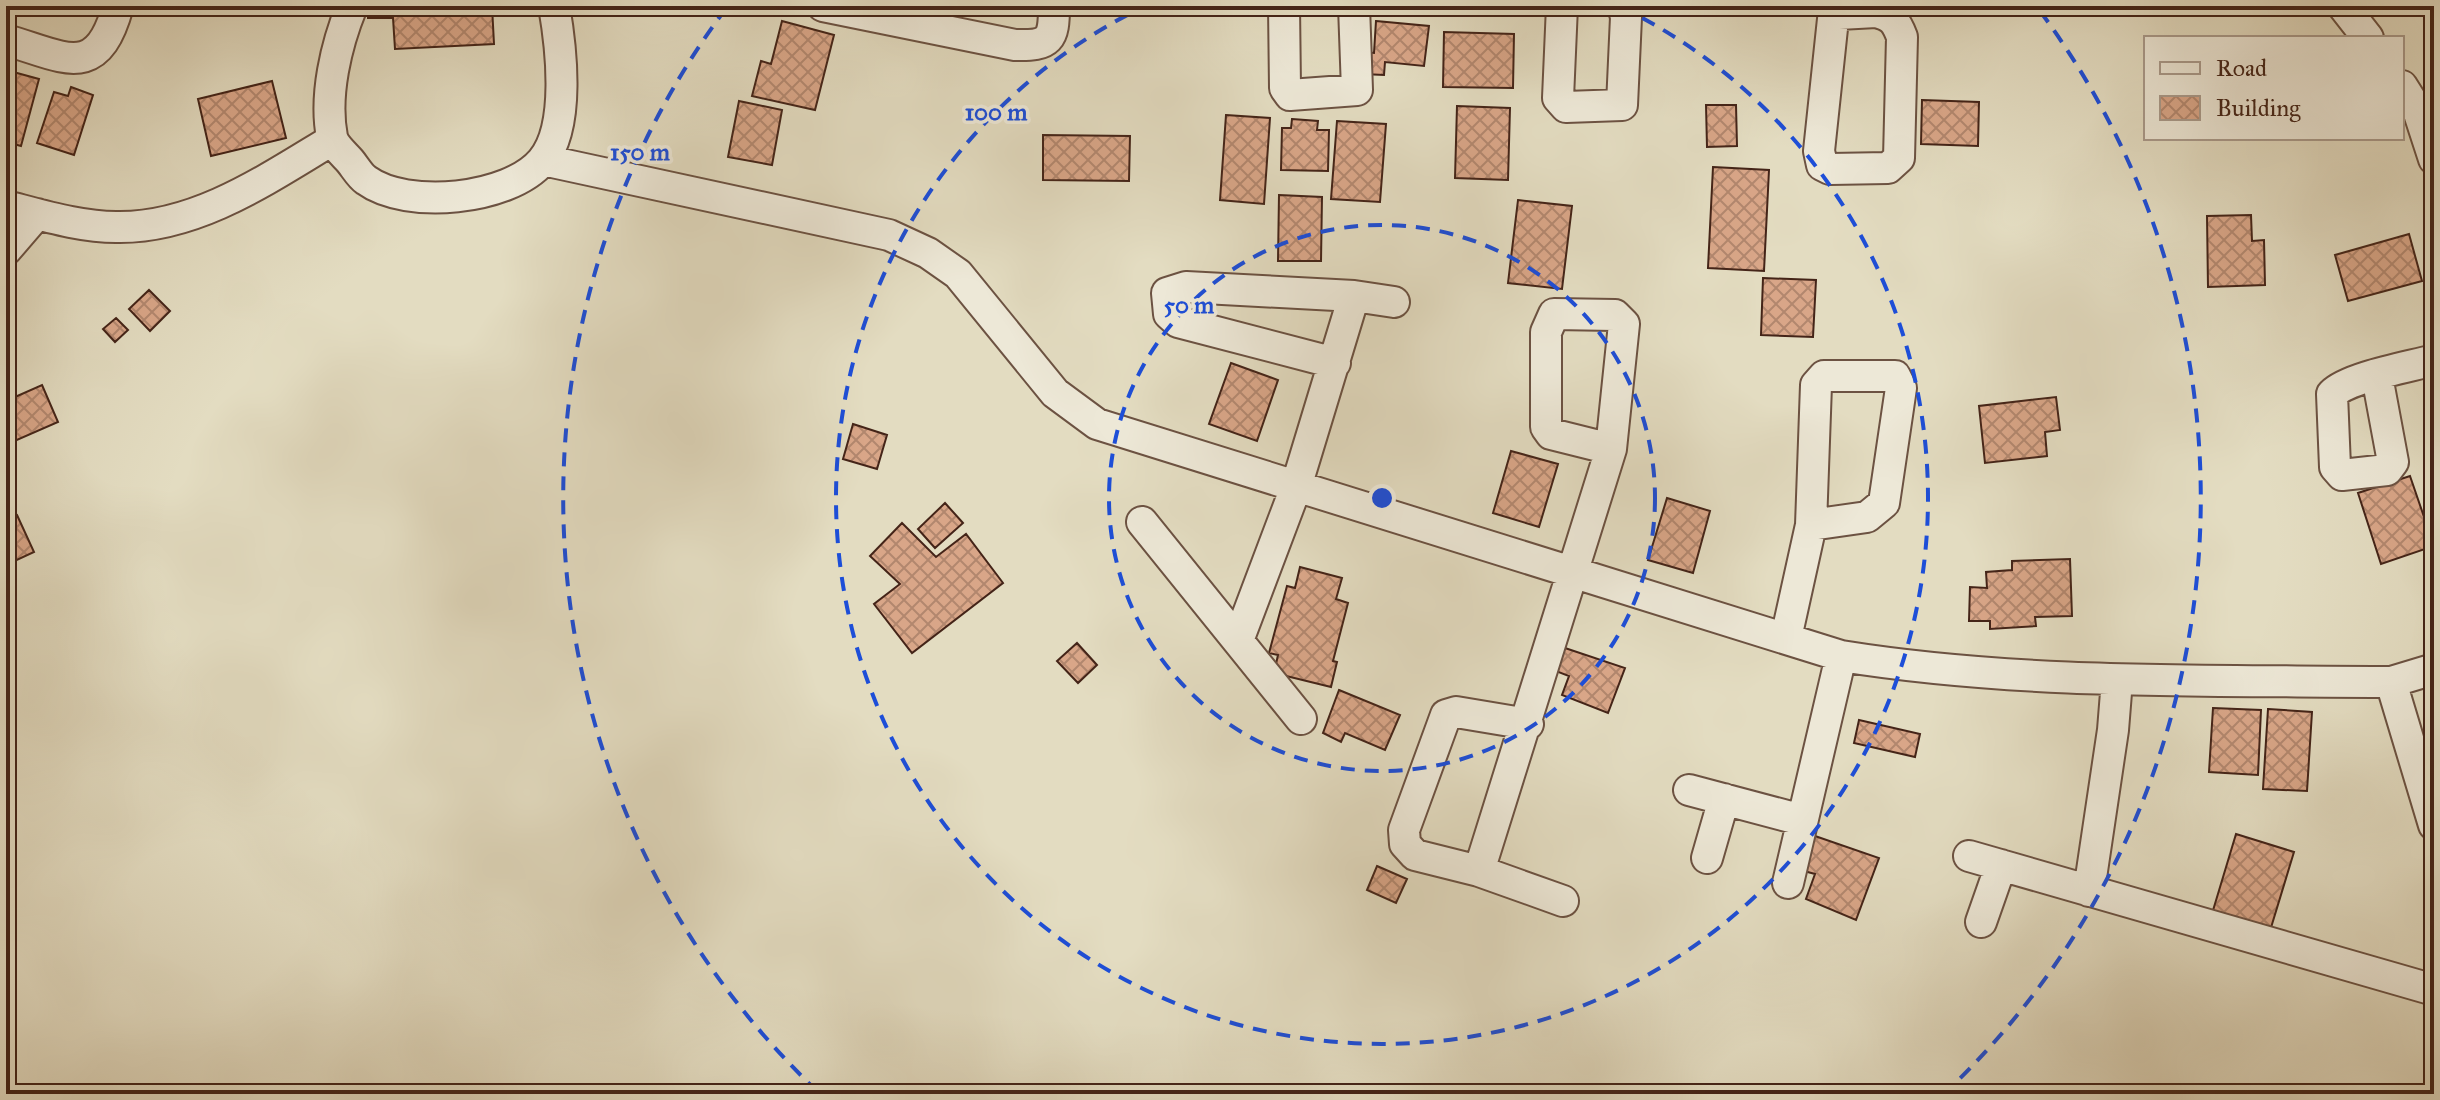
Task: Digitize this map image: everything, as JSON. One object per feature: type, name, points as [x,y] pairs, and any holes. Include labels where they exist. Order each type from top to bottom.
[{"type":"street","points":[[6,40],[73,59],[94,54],[107,41],[118,6]]},
{"type":"street","points":[[352,6],[331,79],[332,140],[366,180],[409,196],[474,197],[508,185],[543,160],[555,132],[561,103],[560,42],[554,6]]},
{"type":"street","points":[[823,6],[1033,46],[1048,40],[1054,31],[1054,6]]},
{"type":"street","points":[[1284,6],[1285,88],[1290,95],[1357,90],[1354,6]]},
{"type":"street","points":[[1562,6],[1558,98],[1566,107],[1622,105],[1626,17],[1623,6]]},
{"type":"street","points":[[2347,7],[2367,36]]},
{"type":"street","points":[[1876,9],[1896,22],[1902,37],[1899,158],[1888,168],[1830,169],[1822,165],[1819,151],[1833,19],[1839,14],[1876,9]]},
{"type":"street","points":[[2404,89],[2419,113],[2434,159]]},
{"type":"street","points":[[6,206],[118,228],[184,219],[259,183],[332,140]]},
{"type":"street","points":[[543,160],[889,235],[928,253],[958,274],[1055,393],[1097,424],[1841,656],[1883,663],[2117,680],[2391,682],[2434,669]]},
{"type":"street","points":[[6,250],[37,214]]},
{"type":"street","points":[[1335,363],[1178,322],[1169,314],[1167,293],[1186,287],[1354,296],[1394,302]]},
{"type":"street","points":[[1239,638],[1296,487],[1354,296]]},
{"type":"street","points":[[1479,871],[1528,724],[1611,449],[1624,324],[1615,315],[1554,314],[1546,332],[1546,427],[1551,434],[1611,449]]},
{"type":"street","points":[[2377,376],[2434,360]]},
{"type":"street","points":[[1786,638],[1811,525],[1819,379],[1824,376],[1895,376],[1901,388],[1884,503],[1867,517],[1811,525]]},
{"type":"street","points":[[1142,522],[1239,638],[1301,719]]},
{"type":"street","points":[[1788,883],[1841,656]]},
{"type":"street","points":[[2089,891],[2113,730],[2117,680]]},
{"type":"street","points":[[2391,682],[2434,825]]},
{"type":"street","points":[[1528,724],[1456,712],[1446,715],[1404,830],[1405,844],[1415,855],[1479,871],[1563,901]]},
{"type":"street","points":[[1689,790],[1802,820]]},
{"type":"street","points":[[1707,858],[1724,799]]},
{"type":"street","points":[[1969,856],[2434,990]]},
{"type":"street","points":[[1981,922],[2001,865]]},
{"type":"building","points":[[368,6],[492,6],[494,44],[395,49],[393,18],[368,18]]},
{"type":"building","points":[[1375,6],[1426,6],[1426,14],[1375,12]]},
{"type":"building","points":[[782,21],[834,35],[815,110],[752,96],[761,61],[771,64]]},
{"type":"building","points":[[1376,21],[1429,26],[1424,66],[1385,62],[1384,75],[1363,74],[1364,52],[1374,53]]},
{"type":"building","points":[[1444,32],[1514,34],[1513,88],[1443,87]]},
{"type":"building","points":[[6,70],[39,79],[21,146],[6,142]]},
{"type":"building","points":[[272,81],[286,138],[211,156],[198,99]]},
{"type":"building","points":[[71,87],[93,95],[74,155],[37,143],[54,92],[68,96]]},
{"type":"building","points":[[1922,100],[1979,102],[1978,146],[1921,144]]},
{"type":"building","points":[[739,101],[782,110],[772,165],[728,157]]},
{"type":"building","points":[[1706,105],[1736,105],[1737,146],[1707,147]]},
{"type":"building","points":[[1457,106],[1510,108],[1508,180],[1455,178]]},
{"type":"building","points":[[1226,115],[1270,118],[1264,204],[1220,200]]},
{"type":"building","points":[[1292,119],[1318,121],[1317,130],[1329,130],[1328,171],[1281,170],[1282,128],[1291,128]]},
{"type":"building","points":[[1337,121],[1386,124],[1380,202],[1331,199]]},
{"type":"building","points":[[1043,135],[1130,136],[1129,181],[1043,180]]},
{"type":"building","points":[[1713,167],[1769,170],[1764,271],[1708,268]]},
{"type":"building","points":[[1279,195],[1322,197],[1321,261],[1278,261]]},
{"type":"building","points":[[1518,200],[1572,206],[1562,289],[1508,283]]},
{"type":"building","points":[[2251,215],[2252,241],[2264,240],[2265,285],[2208,287],[2207,216]]},
{"type":"building","points":[[2409,234],[2422,281],[2348,301],[2335,255]]},
{"type":"building","points":[[1763,278],[1816,280],[1813,337],[1761,335]]},
{"type":"building","points":[[149,290],[170,311],[150,331],[129,309]]},
{"type":"building","points":[[116,318],[128,330],[115,342],[103,329]]},
{"type":"building","points":[[1231,363],[1278,380],[1257,441],[1209,424]]},
{"type":"building","points":[[42,385],[58,422],[10,443],[6,435],[6,401]]},
{"type":"building","points":[[2056,397],[2060,430],[2045,432],[2047,456],[1985,463],[1979,406]]},
{"type":"building","points":[[853,424],[887,435],[877,469],[843,459]]},
{"type":"building","points":[[1511,451],[1558,464],[1539,527],[1493,513]]},
{"type":"building","points":[[2410,476],[2434,546],[2381,564],[2358,493]]},
{"type":"building","points":[[1667,498],[1710,511],[1693,573],[1648,560]]},
{"type":"building","points":[[945,503],[963,523],[935,548],[918,529]]},
{"type":"building","points":[[17,515],[34,552],[6,565],[6,520]]},
{"type":"building","points":[[902,523],[936,557],[966,534],[1003,583],[912,653],[874,604],[900,584],[870,556]]},
{"type":"building","points":[[2070,559],[2072,616],[2035,617],[2036,626],[1990,629],[1990,621],[1969,621],[1970,587],[1987,588],[1986,572],[2012,570],[2012,561]]},
{"type":"building","points":[[1300,567],[1342,578],[1336,599],[1348,603],[1333,661],[1337,662],[1331,687],[1274,673],[1278,655],[1269,653],[1287,586],[1295,588]]},
{"type":"building","points":[[1077,643],[1097,665],[1078,683],[1057,661]]},
{"type":"building","points":[[1556,645],[1625,668],[1608,713],[1562,695],[1569,676],[1548,668]]},
{"type":"building","points":[[1339,690],[1400,715],[1385,750],[1345,733],[1341,742],[1323,733]]},
{"type":"building","points":[[2213,708],[2261,710],[2258,775],[2209,772]]},
{"type":"building","points":[[2268,709],[2312,712],[2307,791],[2263,789]]},
{"type":"building","points":[[1859,720],[1920,734],[1915,757],[1854,743]]},
{"type":"building","points":[[2236,834],[2294,852],[2266,944],[2208,927]]},
{"type":"building","points":[[1815,836],[1879,858],[1856,920],[1806,899],[1815,874],[1804,871]]},
{"type":"building","points":[[1377,866],[1407,879],[1396,903],[1367,890]]}]
